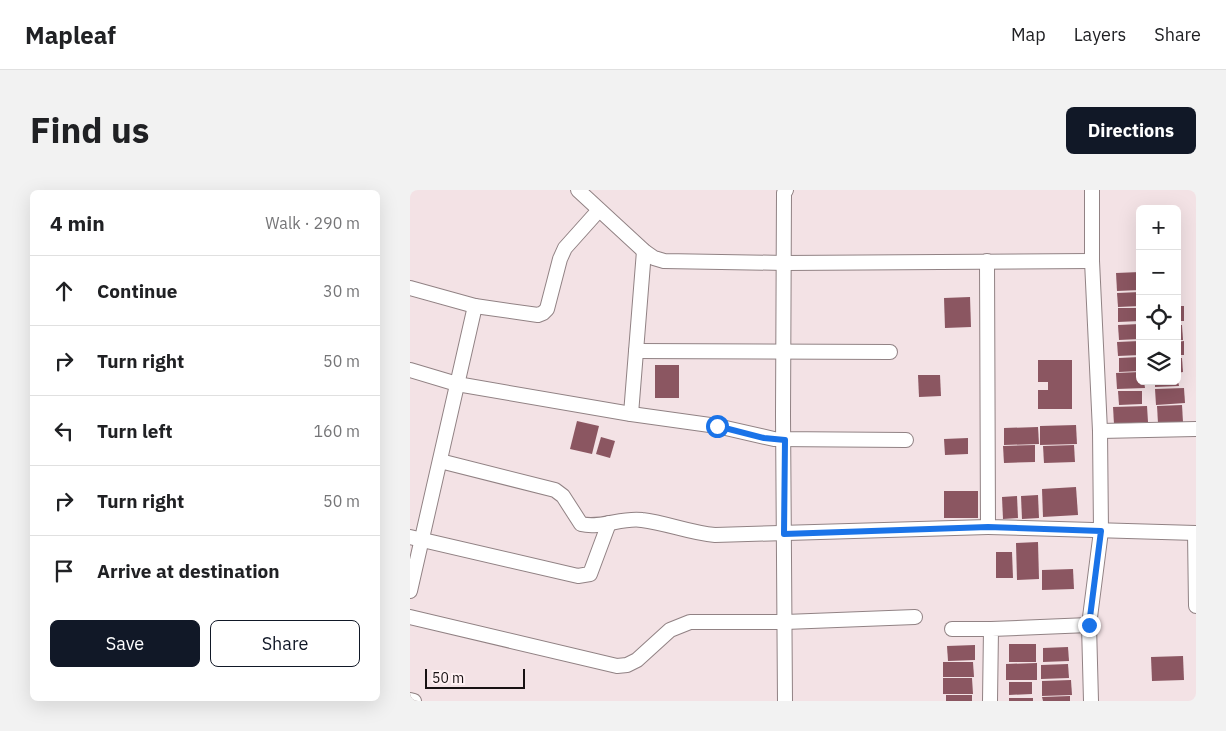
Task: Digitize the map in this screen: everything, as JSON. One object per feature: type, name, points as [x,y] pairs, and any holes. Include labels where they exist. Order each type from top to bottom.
[{"type":"street","points":[[578,190],[644,251],[654,258],[664,261],[785,263],[1092,261]]},
{"type":"street","points":[[785,701],[784,193],[786,190]]},
{"type":"street","points":[[1091,701],[1089,625],[1101,531],[1100,431],[1092,261],[1092,190]]},
{"type":"street","points":[[410,288],[475,306],[538,315],[543,313],[547,309],[560,259],[565,248],[599,210]]},
{"type":"street","points":[[630,414],[644,251]]},
{"type":"street","points":[[987,262],[988,527]]},
{"type":"street","points":[[410,591],[416,538],[440,461],[475,306]]},
{"type":"street","points":[[636,351],[890,352]]},
{"type":"street","points":[[410,370],[458,384],[630,414],[717,426],[764,438],[785,440],[906,440]]},
{"type":"street","points":[[1100,431],[1196,429]]},
{"type":"street","points":[[440,461],[555,490],[563,496],[581,524],[590,526],[642,520],[700,534],[784,534],[988,527],[1196,533],[1196,606]]},
{"type":"street","points":[[416,538],[584,576],[590,574],[609,523]]},
{"type":"street","points":[[410,617],[617,666],[627,665],[637,660],[670,630],[690,622],[785,622],[915,617]]},
{"type":"street","points":[[952,629],[1089,625]]},
{"type":"street","points":[[990,701],[991,629]]},
{"type":"building","points":[[1136,272],[1136,290],[1117,291],[1116,273]]},
{"type":"building","points":[[1136,292],[1136,306],[1118,307],[1117,293]]},
{"type":"building","points":[[970,297],[971,327],[945,328],[944,298]]},
{"type":"building","points":[[1181,306],[1184,306],[1184,321],[1181,321]]},
{"type":"building","points":[[1118,308],[1136,308],[1136,321],[1118,322]]},
{"type":"building","points":[[1136,324],[1136,339],[1119,340],[1118,325]]},
{"type":"building","points":[[1181,325],[1182,325],[1183,340],[1181,340]]},
{"type":"building","points":[[1136,341],[1136,355],[1118,356],[1117,342]]},
{"type":"building","points":[[1181,341],[1184,341],[1184,355],[1181,355]]},
{"type":"building","points":[[1136,357],[1136,371],[1119,372],[1119,358]]},
{"type":"building","points":[[1181,358],[1182,358],[1183,372],[1181,372]]},
{"type":"building","points":[[1038,360],[1072,360],[1072,409],[1038,409],[1038,390],[1048,390],[1048,382],[1038,382]]},
{"type":"building","points":[[655,365],[679,365],[679,398],[655,398]]},
{"type":"building","points":[[1136,372],[1136,385],[1145,385],[1145,388],[1117,389],[1116,373]]},
{"type":"building","points":[[918,375],[940,375],[941,396],[919,397]]},
{"type":"building","points":[[1155,385],[1179,386],[1155,387]]},
{"type":"building","points":[[1184,388],[1185,403],[1156,405],[1155,389]]},
{"type":"building","points":[[1118,391],[1142,391],[1142,404],[1119,405]]},
{"type":"building","points":[[1182,405],[1183,422],[1158,423],[1157,406]]},
{"type":"building","points":[[1147,406],[1148,422],[1114,424],[1113,407]]},
{"type":"building","points":[[577,421],[599,426],[592,454],[570,449]]},
{"type":"building","points":[[1076,425],[1077,444],[1040,445],[1040,426]]},
{"type":"building","points":[[1038,427],[1039,444],[1004,445],[1004,428]]},
{"type":"building","points":[[601,437],[615,441],[610,458],[596,454]]},
{"type":"building","points":[[968,438],[968,454],[945,455],[944,439]]},
{"type":"building","points":[[1035,445],[1035,462],[1004,463],[1003,446]]},
{"type":"building","points":[[1074,445],[1075,462],[1044,463],[1043,446]]},
{"type":"building","points":[[1076,487],[1078,515],[1043,517],[1042,489]]},
{"type":"building","points":[[944,491],[978,491],[978,518],[944,518]]},
{"type":"building","points":[[1038,495],[1039,518],[1022,519],[1021,496]]},
{"type":"building","points":[[1017,496],[1018,518],[1003,519],[1002,497]]},
{"type":"building","points":[[1038,542],[1039,579],[1017,580],[1016,543]]},
{"type":"building","points":[[996,552],[1012,552],[1013,578],[996,578]]},
{"type":"building","points":[[1073,569],[1074,589],[1042,590],[1042,570]]},
{"type":"building","points":[[1009,644],[1036,644],[1036,662],[1009,662]]},
{"type":"building","points":[[975,645],[975,660],[948,661],[947,646]]},
{"type":"building","points":[[1068,647],[1069,661],[1043,662],[1043,648]]},
{"type":"building","points":[[1183,656],[1184,680],[1152,681],[1151,657]]},
{"type":"building","points":[[943,662],[973,662],[974,677],[943,677]]},
{"type":"building","points":[[1037,663],[1037,680],[1006,680],[1006,664]]},
{"type":"building","points":[[1068,664],[1069,678],[1041,679],[1041,665]]},
{"type":"building","points":[[943,678],[972,678],[973,694],[943,694]]},
{"type":"building","points":[[1071,680],[1072,695],[1042,696],[1042,681]]},
{"type":"building","points":[[1009,682],[1032,682],[1032,694],[1009,695]]},
{"type":"building","points":[[946,695],[972,695],[972,701],[946,701]]},
{"type":"building","points":[[1070,696],[1070,701],[1043,701],[1042,697]]},
{"type":"building","points":[[1009,698],[1033,698],[1033,701],[1009,701]]},
{"type":"route","points":[[717,426],[764,438],[785,440],[784,534],[988,527],[1101,531],[1089,625]]}]
